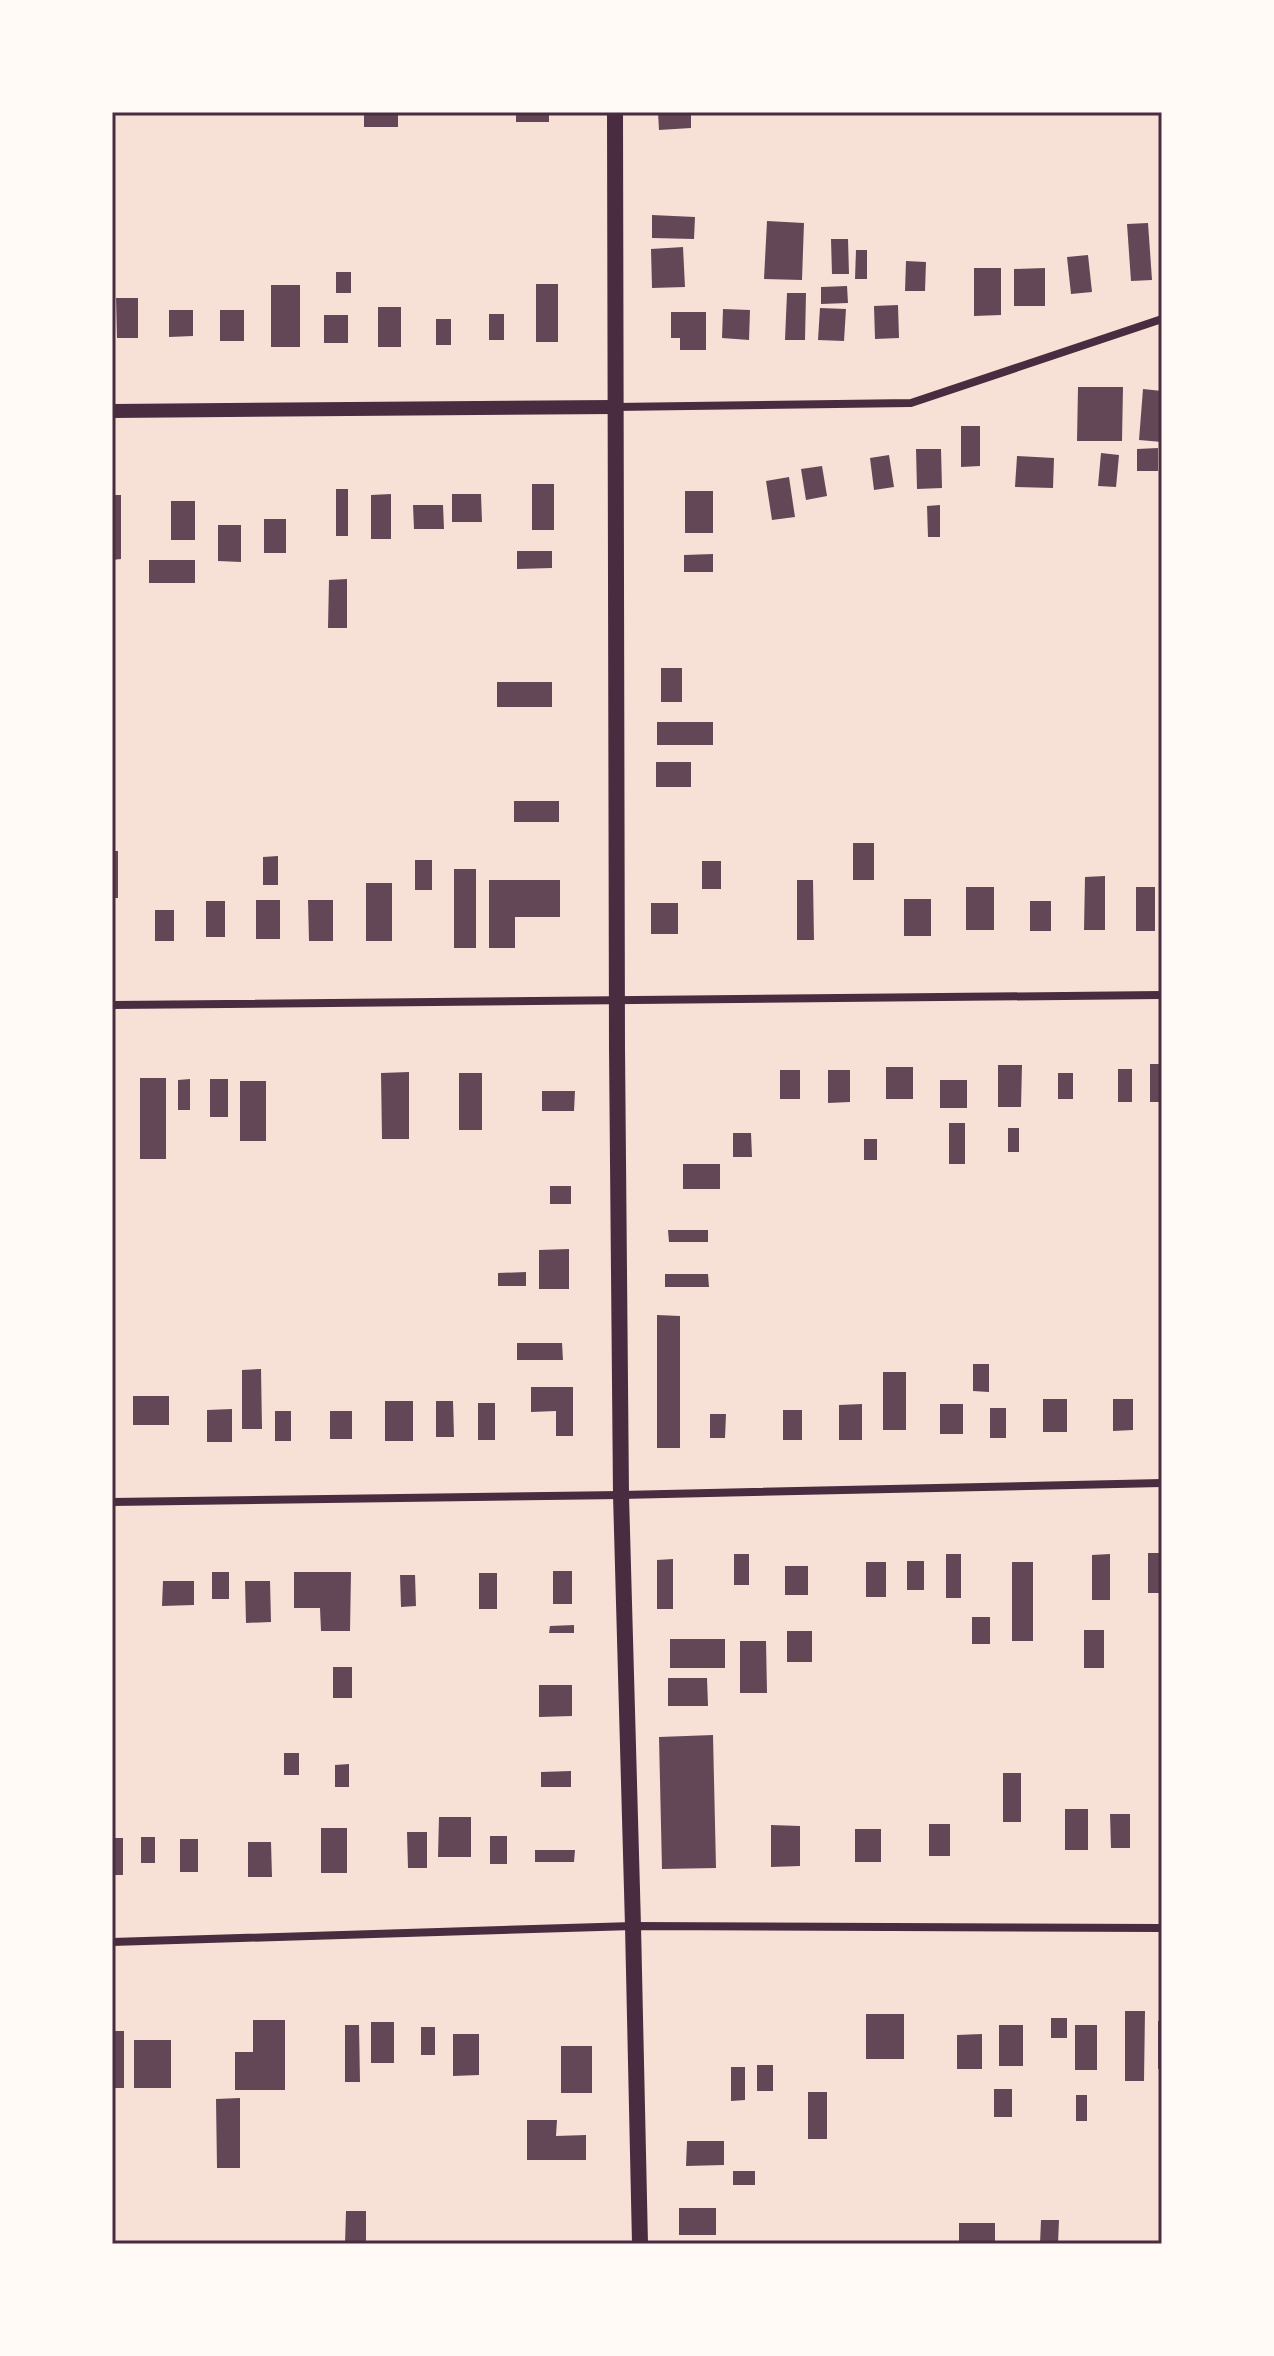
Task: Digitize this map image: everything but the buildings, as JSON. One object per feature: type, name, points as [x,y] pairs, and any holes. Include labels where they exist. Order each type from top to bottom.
[{"type":"main road","points":[[615,112],[621,1495],[640,2244]]},
{"type":"street","points":[[112,411],[911,403],[1162,319]]},
{"type":"street","points":[[112,1005],[1162,995]]},
{"type":"street","points":[[112,1502],[1162,1483]]},
{"type":"street","points":[[112,1942],[633,1926],[1162,1928]]}]
